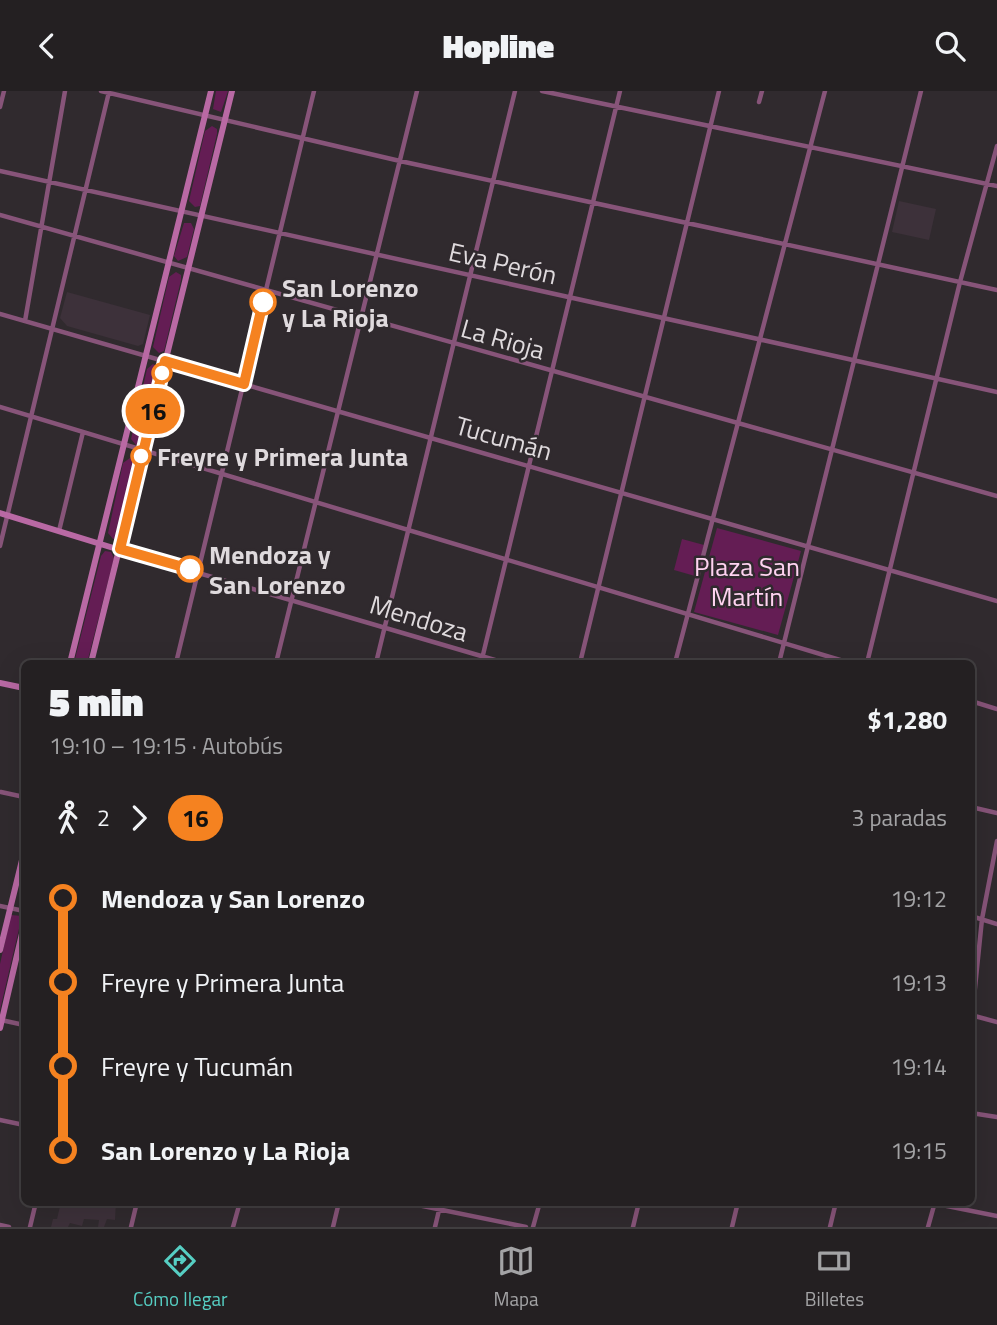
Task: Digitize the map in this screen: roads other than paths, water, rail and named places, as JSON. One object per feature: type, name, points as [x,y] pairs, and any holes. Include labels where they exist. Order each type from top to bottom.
[{"type":"main road","points":[[72,660],[211,91]]},
{"type":"main road","points":[[92,660],[232,91]]},
{"type":"main road","name":"Mendoza","points":[[4,514],[120,549]]},
{"type":"main road","points":[[0,683],[21,687]]},
{"type":"main road","points":[[0,950],[21,864]]},
{"type":"main road","points":[[1,1023],[21,938]]},
{"type":"street","points":[[0,107],[4,91]]},
{"type":"street","points":[[25,321],[65,91]]},
{"type":"street","points":[[101,91],[400,161],[997,290]]},
{"type":"street","points":[[177,660],[314,91]]},
{"type":"street","points":[[277,660],[417,91]]},
{"type":"street","points":[[377,660],[473,275],[515,91]]},
{"type":"street","points":[[542,91],[997,186]]},
{"type":"street","points":[[482,660],[504,559],[620,91]]},
{"type":"street","points":[[581,660],[719,91]]},
{"type":"street","points":[[759,102],[762,91]]},
{"type":"street","points":[[676,660],[825,91]]},
{"type":"street","points":[[780,660],[921,91]]},
{"type":"street","points":[[0,546],[4,514],[31,416],[109,92]]},
{"type":"street","points":[[868,660],[936,377],[997,146]]},
{"type":"street","name":"Eva Perón","points":[[0,171],[997,391]]},
{"type":"street","name":"La Rioja","points":[[0,215],[552,373],[997,496]]},
{"type":"street","name":"Tucumán","points":[[0,314],[997,601]]},
{"type":"street","points":[[0,407],[840,660]]},
{"type":"street","points":[[59,531],[83,432]]},
{"type":"street","name":"Mendoza","points":[[120,549],[494,660]]},
{"type":"street","points":[[975,702],[997,709]]},
{"type":"street","points":[[1,792],[21,796]]},
{"type":"street","points":[[975,808],[997,813]]},
{"type":"street","points":[[975,986],[982,919],[997,841]]},
{"type":"street","points":[[0,906],[21,910]]},
{"type":"street","points":[[975,917],[997,924]]},
{"type":"street","points":[[975,1016],[997,1022]]},
{"type":"street","points":[[1,1023],[21,1025]]},
{"type":"street","points":[[975,1114],[997,1117]]},
{"type":"street","points":[[0,1119],[21,1124]]},
{"type":"street","points":[[30,1227],[35,1206]]},
{"type":"street","points":[[131,1227],[136,1206]]},
{"type":"street","points":[[233,1227],[239,1206]]},
{"type":"street","points":[[333,1227],[338,1206]]},
{"type":"street","points":[[424,1206],[526,1227]]},
{"type":"street","points":[[435,1227],[440,1206]]},
{"type":"street","points":[[533,1227],[539,1206]]},
{"type":"street","points":[[633,1227],[638,1206]]},
{"type":"street","points":[[732,1227],[737,1206]]},
{"type":"street","points":[[830,1227],[835,1206]]},
{"type":"street","points":[[928,1227],[933,1206]]},
{"type":"street","points":[[949,1206],[997,1216]]},
{"type":"street","points":[[0,1225],[9,1227]]},
{"type":"place","name":"San Lorenzo y La Rioja","points":[[263,302]]},
{"type":"place","name":"Freyre y Primera Junta","points":[[141,456]]},
{"type":"place","name":"Mendoza y San Lorenzo","points":[[190,569]]},
{"type":"park label","name":"Plaza San Martín","points":[[747,580]]}]
